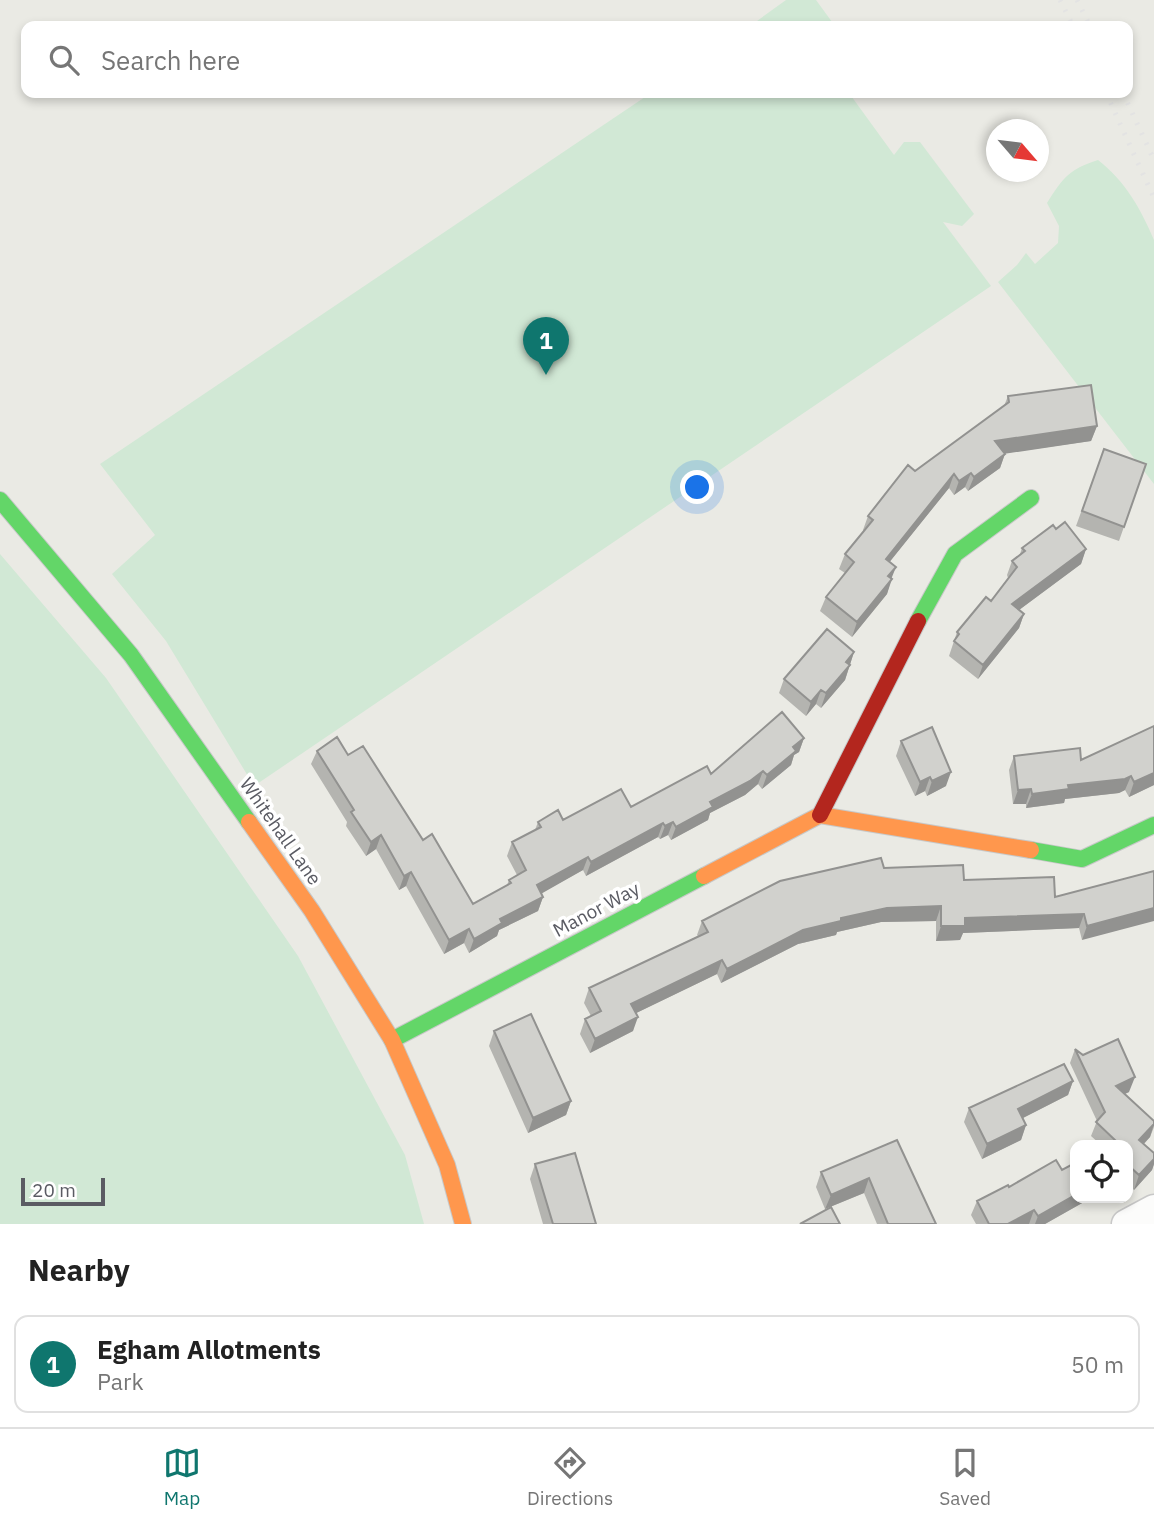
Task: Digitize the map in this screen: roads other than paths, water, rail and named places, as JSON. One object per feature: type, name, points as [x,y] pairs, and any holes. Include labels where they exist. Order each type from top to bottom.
[{"type":"street","points":[[1031,498],[955,554],[907,642],[820,815],[1082,859],[1154,825]]},
{"type":"street","name":"Whitehall Lane","points":[[0,500],[131,655],[312,911],[392,1040],[447,1165],[463,1224]]},
{"type":"street","name":"Manor Way","points":[[392,1040],[820,815]]},
{"type":"street","points":[[1126,1224],[1154,1209]]},
{"type":"railway","points":[[1060,0],[1070,21]]},
{"type":"railway","points":[[1077,0],[1088,21]]},
{"type":"railway","points":[[1108,98],[1154,198]]},
{"type":"railway","points":[[1125,98],[1154,160]]},
{"type":"place","name":"Egham Allotments","points":[[546,375]]}]
